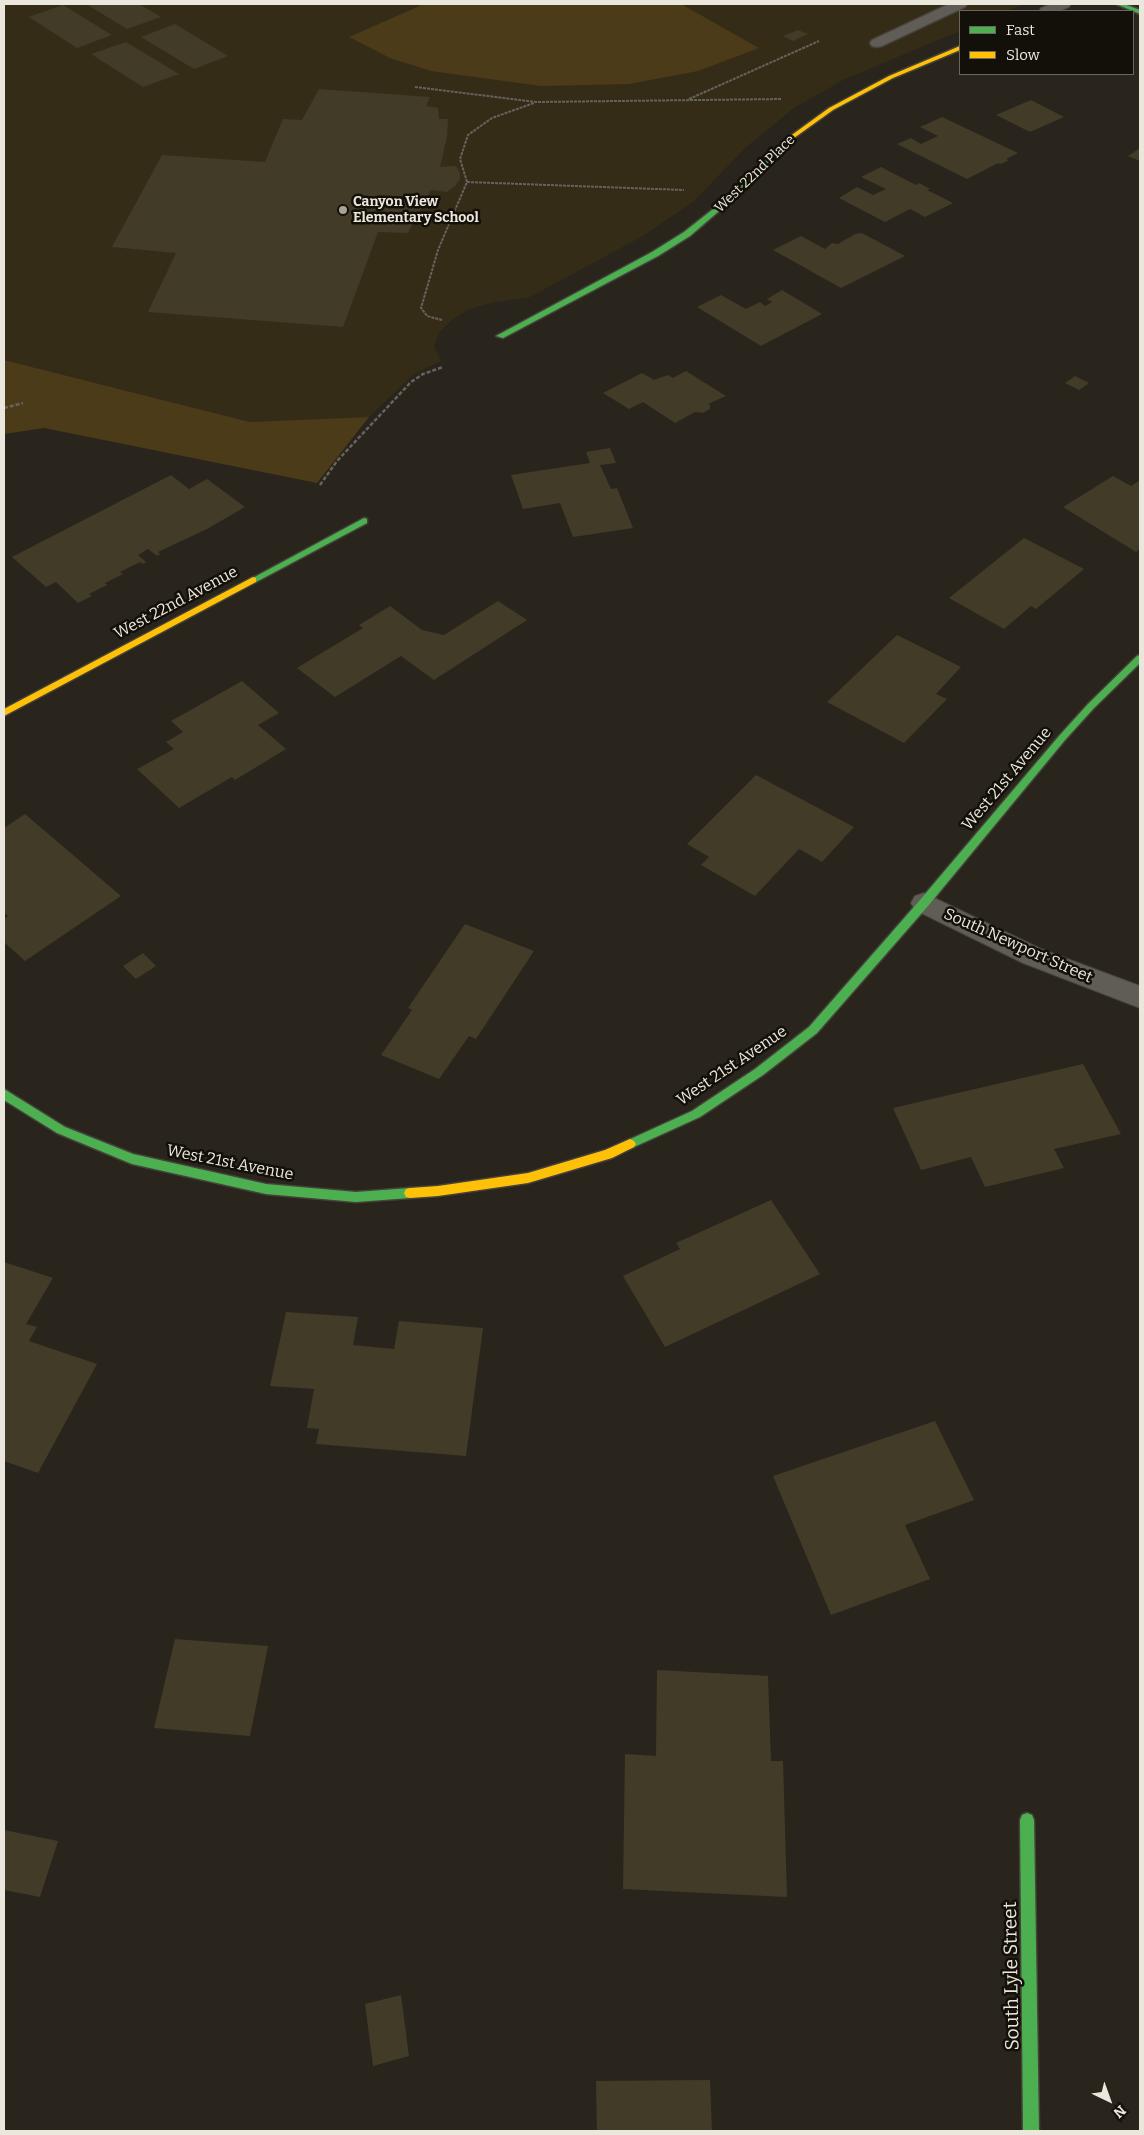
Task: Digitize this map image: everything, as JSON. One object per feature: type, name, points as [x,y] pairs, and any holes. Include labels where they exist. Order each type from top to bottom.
[{"type":"street","points":[[1049,10],[1064,4]]},
{"type":"street","points":[[1119,4],[1140,12]]},
{"type":"street","name":"West 22nd Place","points":[[500,336],[655,254],[687,234],[738,192],[785,143],[831,109],[891,77],[959,48]]},
{"type":"street","name":"West 22nd Avenue","points":[[4,713],[364,521]]},
{"type":"street","name":"West 21st Avenue","points":[[4,1094],[61,1130],[132,1159],[266,1189],[356,1197],[438,1191],[528,1178],[617,1150],[696,1114],[759,1072],[813,1030],[924,903],[1062,738],[1091,706],[1140,658]]},
{"type":"street","name":"South Newport Street","points":[[924,903],[1032,956],[1140,997]]},
{"type":"street","name":"South Lyle Street","points":[[1027,1820],[1031,2131]]},
{"type":"lane","points":[[877,43],[960,4]]},
{"type":"lane","points":[[944,11],[959,18]]},
{"type":"path","points":[[686,100],[819,41]]},
{"type":"path","points":[[416,87],[536,102],[783,99]]},
{"type":"path","points":[[442,320],[427,316],[421,308],[438,250],[467,182],[460,159],[468,135],[492,118],[536,102]]},
{"type":"path","points":[[467,182],[686,190]]},
{"type":"path","points":[[320,485],[337,461],[411,382],[423,374],[443,367]]},
{"type":"path","points":[[4,408],[23,403]]},
{"type":"shaded area","name":"Canyon View Elementary School","points":[[4,4],[1024,4],[1009,10],[959,10],[959,31],[845,79],[794,108],[745,148],[694,201],[643,236],[530,297],[491,303],[470,309],[453,319],[438,334],[434,347],[441,361],[414,374],[369,417],[250,422],[4,360]]},
{"type":"shaded area","points":[[424,4],[681,4],[759,48],[698,71],[629,84],[541,86],[431,71],[390,58],[349,37]]},
{"type":"shaded area","points":[[4,360],[250,422],[369,417],[317,483],[44,428],[4,434]]},
{"type":"building","points":[[86,4],[139,4],[161,17],[127,29]]},
{"type":"building","points":[[63,5],[112,35],[77,48],[29,17]]},
{"type":"building","points":[[175,24],[228,56],[194,69],[141,37]]},
{"type":"building","points":[[798,30],[808,34],[793,41],[783,36]]},
{"type":"building","points":[[126,42],[179,74],[143,87],[91,54]]},
{"type":"building","points":[[319,89],[430,97],[426,106],[438,108],[439,119],[448,119],[447,137],[440,167],[456,166],[460,173],[460,179],[447,192],[431,190],[408,233],[378,232],[343,327],[148,312],[176,253],[112,247],[162,155],[265,162],[283,119],[302,120]]},
{"type":"building","points":[[1031,100],[1064,117],[1030,132],[996,115]]},
{"type":"building","points":[[942,117],[1018,153],[1006,159],[1009,160],[1001,164],[998,163],[967,179],[897,144],[911,138],[921,144],[938,136],[920,127]]},
{"type":"building","points":[[1140,148],[1140,161],[1128,156]]},
{"type":"building","points":[[881,167],[916,185],[919,183],[930,189],[927,190],[953,203],[925,217],[910,209],[885,222],[839,198],[857,187],[873,195],[886,189],[861,177]]},
{"type":"building","points":[[862,233],[905,256],[841,288],[773,250],[801,236],[825,249],[832,243],[838,244],[855,234]]},
{"type":"building","points":[[782,290],[822,314],[761,346],[697,307],[721,295],[746,309],[760,302],[765,306],[772,302],[767,299]]},
{"type":"building","points":[[686,371],[726,396],[708,404],[710,409],[703,413],[695,412],[675,423],[643,402],[629,409],[603,393],[642,373],[654,380],[668,375],[673,378]]},
{"type":"building","points":[[1075,376],[1089,383],[1079,390],[1065,383]]},
{"type":"building","points":[[610,448],[616,463],[600,465],[611,489],[617,488],[633,528],[573,537],[560,503],[523,509],[511,475],[590,463],[586,452]]},
{"type":"building","points":[[171,475],[189,489],[207,479],[245,507],[207,529],[158,552],[160,554],[157,556],[148,549],[138,555],[146,562],[143,564],[140,562],[120,572],[123,574],[105,583],[107,585],[89,594],[92,596],[78,603],[56,582],[46,587],[12,557]]},
{"type":"building","points":[[1113,476],[1131,486],[1140,480],[1140,549],[1136,552],[1063,507]]},
{"type":"building","points":[[1024,538],[1084,569],[1036,609],[1031,606],[1004,629],[949,598]]},
{"type":"building","points":[[498,601],[527,620],[434,680],[401,656],[335,697],[297,668],[363,628],[359,625],[390,606],[422,630],[444,635]]},
{"type":"building","points":[[897,635],[961,667],[936,694],[947,699],[904,743],[827,702]]},
{"type":"building","points":[[242,681],[279,713],[258,725],[286,749],[235,780],[232,777],[179,808],[137,769],[174,749],[166,742],[183,732],[171,721]]},
{"type":"building","points":[[756,775],[854,827],[822,862],[799,849],[755,896],[701,865],[709,857],[687,844]]},
{"type":"building","points":[[25,814],[121,896],[25,961],[4,942],[4,919],[8,916],[4,912],[4,828]]},
{"type":"building","points":[[465,924],[534,951],[476,1039],[469,1036],[439,1079],[381,1055],[412,1010],[408,1008]]},
{"type":"building","points":[[143,953],[156,966],[136,979],[123,966]]},
{"type":"building","points":[[1083,1064],[1121,1134],[1054,1149],[1064,1168],[985,1187],[971,1157],[921,1170],[893,1108]]},
{"type":"building","points":[[771,1200],[820,1274],[665,1347],[623,1276],[680,1249],[676,1243]]},
{"type":"building","points":[[4,1262],[53,1278],[26,1324],[37,1327],[29,1341],[97,1364],[38,1473],[4,1461]]},
{"type":"building","points":[[286,1312],[358,1317],[353,1345],[394,1349],[399,1321],[483,1328],[466,1456],[316,1444],[319,1429],[307,1428],[314,1389],[270,1386]]},
{"type":"building","points":[[935,1421],[974,1500],[905,1525],[930,1579],[831,1615],[773,1476]]},
{"type":"building","points":[[175,1639],[268,1646],[250,1736],[154,1728]]},
{"type":"building","points":[[657,1670],[768,1676],[771,1761],[783,1761],[787,1897],[623,1889],[625,1754],[656,1756]]},
{"type":"building","points":[[4,1830],[58,1841],[40,1897],[4,1890]]},
{"type":"building","points":[[401,1995],[409,2056],[373,2066],[365,2004]]},
{"type":"building","points":[[710,2080],[712,2131],[597,2131],[596,2081]]},
{"type":"traffic: fast","points":[[1119,4],[1140,12]]},
{"type":"traffic: fast","points":[[500,336],[655,254],[687,234],[738,192],[792,137]]},
{"type":"traffic: fast","points":[[253,580],[364,521]]},
{"type":"traffic: fast","points":[[630,1144],[696,1114],[759,1072],[813,1030],[924,903],[1062,738],[1091,706],[1140,658]]},
{"type":"traffic: fast","points":[[4,1094],[61,1130],[132,1159],[266,1189],[356,1197],[410,1193]]},
{"type":"traffic: fast","points":[[1027,1820],[1031,2131]]},
{"type":"traffic: slow","points":[[792,137],[831,109],[891,77],[959,48]]},
{"type":"traffic: slow","points":[[4,713],[253,580]]},
{"type":"traffic: slow","points":[[410,1193],[438,1191],[528,1178],[608,1154],[630,1144]]},
{"type":"place","name":"Canyon View Elementary School","points":[[343,210]]}]
